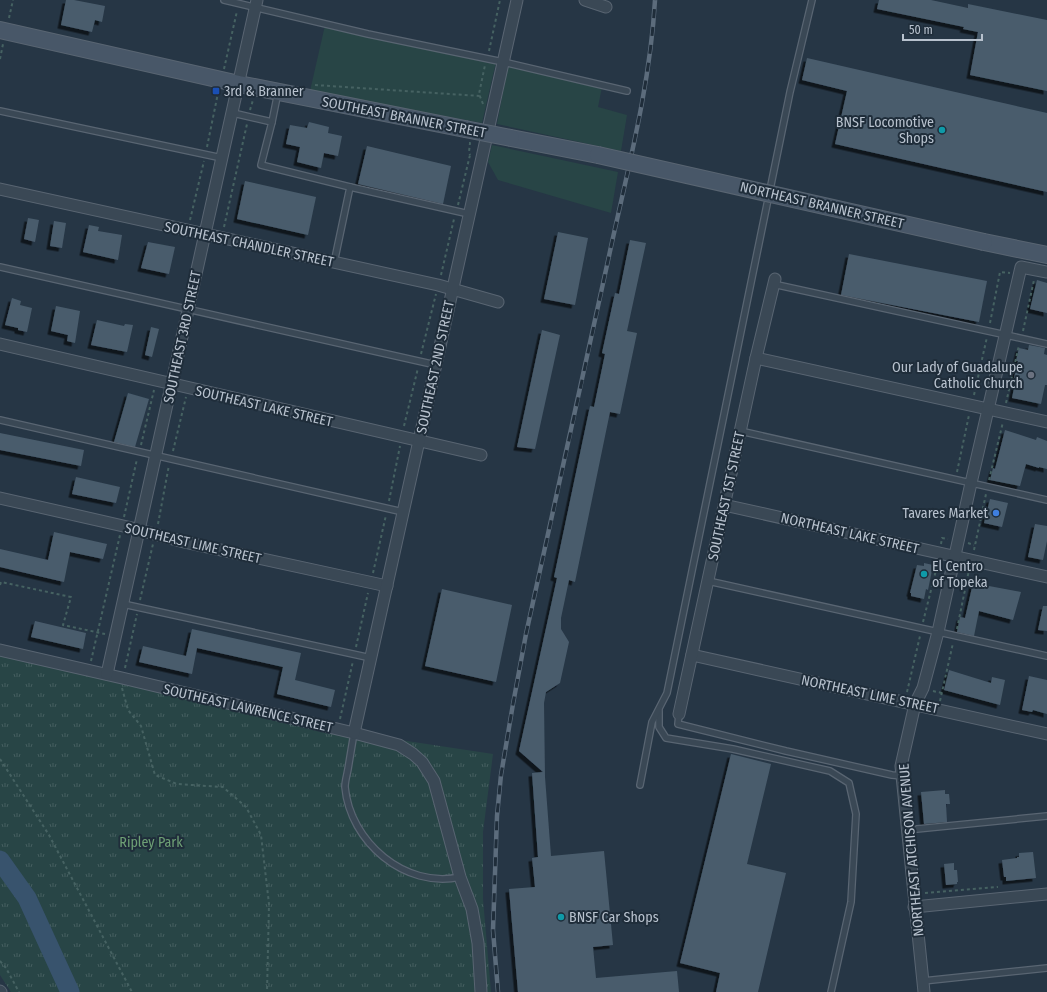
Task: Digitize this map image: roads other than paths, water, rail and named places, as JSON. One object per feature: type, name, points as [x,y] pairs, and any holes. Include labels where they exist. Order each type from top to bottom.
[{"type":"main road","name":"SOUTHEAST BRANNER STREET","points":[[0,30],[239,84],[277,98],[466,136],[511,138],[598,155]]},
{"type":"main road","name":"NORTHEAST BRANNER STREET","points":[[598,155],[1047,255]]},
{"type":"street","name":"SOUTHEAST 2ND STREET","points":[[354,733],[517,0]]},
{"type":"street","points":[[585,0],[606,7]]},
{"type":"street","name":"SOUTHEAST 3RD STREET","points":[[108,670],[256,4]]},
{"type":"street","name":"SOUTHEAST CHANDLER STREET","points":[[0,189],[438,285],[498,302]]},
{"type":"street","name":"NORTHEAST ATCHISON AVENUE","points":[[923,986],[901,766],[915,704],[923,688],[938,632],[1021,267],[1047,272]]},
{"type":"street","name":"SOUTHEAST 1ST STREET","points":[[679,714],[774,281]]},
{"type":"street","name":"SOUTHEAST LAKE STREET","points":[[0,344],[481,455]]},
{"type":"street","points":[[756,358],[1047,422]]},
{"type":"street","name":"SOUTHEAST LIME STREET","points":[[0,498],[139,530],[184,542],[387,586]]},
{"type":"street","name":"NORTHEAST LAKE STREET","points":[[724,505],[1047,577]]},
{"type":"street","name":"SOUTHEAST LAWRENCE STREET","points":[[0,650],[108,670],[354,733],[399,746],[413,754],[422,762],[434,781],[460,877]]},
{"type":"street","name":"NORTHEAST LIME STREET","points":[[692,654],[1047,734]]},
{"type":"street","points":[[460,877],[472,909],[476,930],[481,992]]},
{"type":"street","points":[[914,907],[1047,894]]},
{"type":"lane","points":[[224,0],[256,4],[368,34],[487,58],[626,91]]},
{"type":"lane","points":[[640,785],[652,722],[667,692],[790,92],[812,0]]},
{"type":"lane","points":[[277,98],[261,165],[469,214]]},
{"type":"lane","points":[[0,111],[223,158]]},
{"type":"lane","points":[[232,113],[272,122]]},
{"type":"lane","points":[[334,263],[350,187]]},
{"type":"lane","points":[[0,267],[420,360],[436,365]]},
{"type":"lane","points":[[774,281],[988,332],[1047,344]]},
{"type":"lane","points":[[0,420],[404,512]]},
{"type":"lane","points":[[740,431],[1047,500]]},
{"type":"lane","points":[[708,581],[1047,656]]},
{"type":"lane","points":[[123,604],[371,658]]},
{"type":"lane","points":[[659,708],[659,727],[666,738],[733,749],[830,771],[849,783],[856,814],[851,902],[831,992]]},
{"type":"lane","points":[[679,714],[678,724],[786,751],[902,776]]},
{"type":"lane","points":[[354,733],[345,786],[349,809],[358,828],[372,846],[388,860],[409,872],[431,879],[450,879],[460,877]]},
{"type":"lane","points":[[917,829],[1047,816]]},
{"type":"lane","points":[[923,986],[1047,968]]},
{"type":"waterway","points":[[0,860],[27,898],[70,992]]},
{"type":"railway","points":[[498,992],[493,930],[497,816],[501,775],[526,634],[637,129],[648,65],[655,0]]},
{"type":"place","name":"3rd & Branner","points":[[216,91]]},
{"type":"place","name":"BNSF Locomotive Shops","points":[[942,130]]},
{"type":"place","name":"Our Lady of Guadalupe Catholic Church","points":[[1031,375]]},
{"type":"place","name":"Tavares Market","points":[[996,513]]},
{"type":"place","name":"El Centro of Topeka","points":[[924,574]]},
{"type":"place","name":"BNSF Car Shops","points":[[561,917]]},
{"type":"park label","name":"Ripley Park","points":[[151,842]]}]
